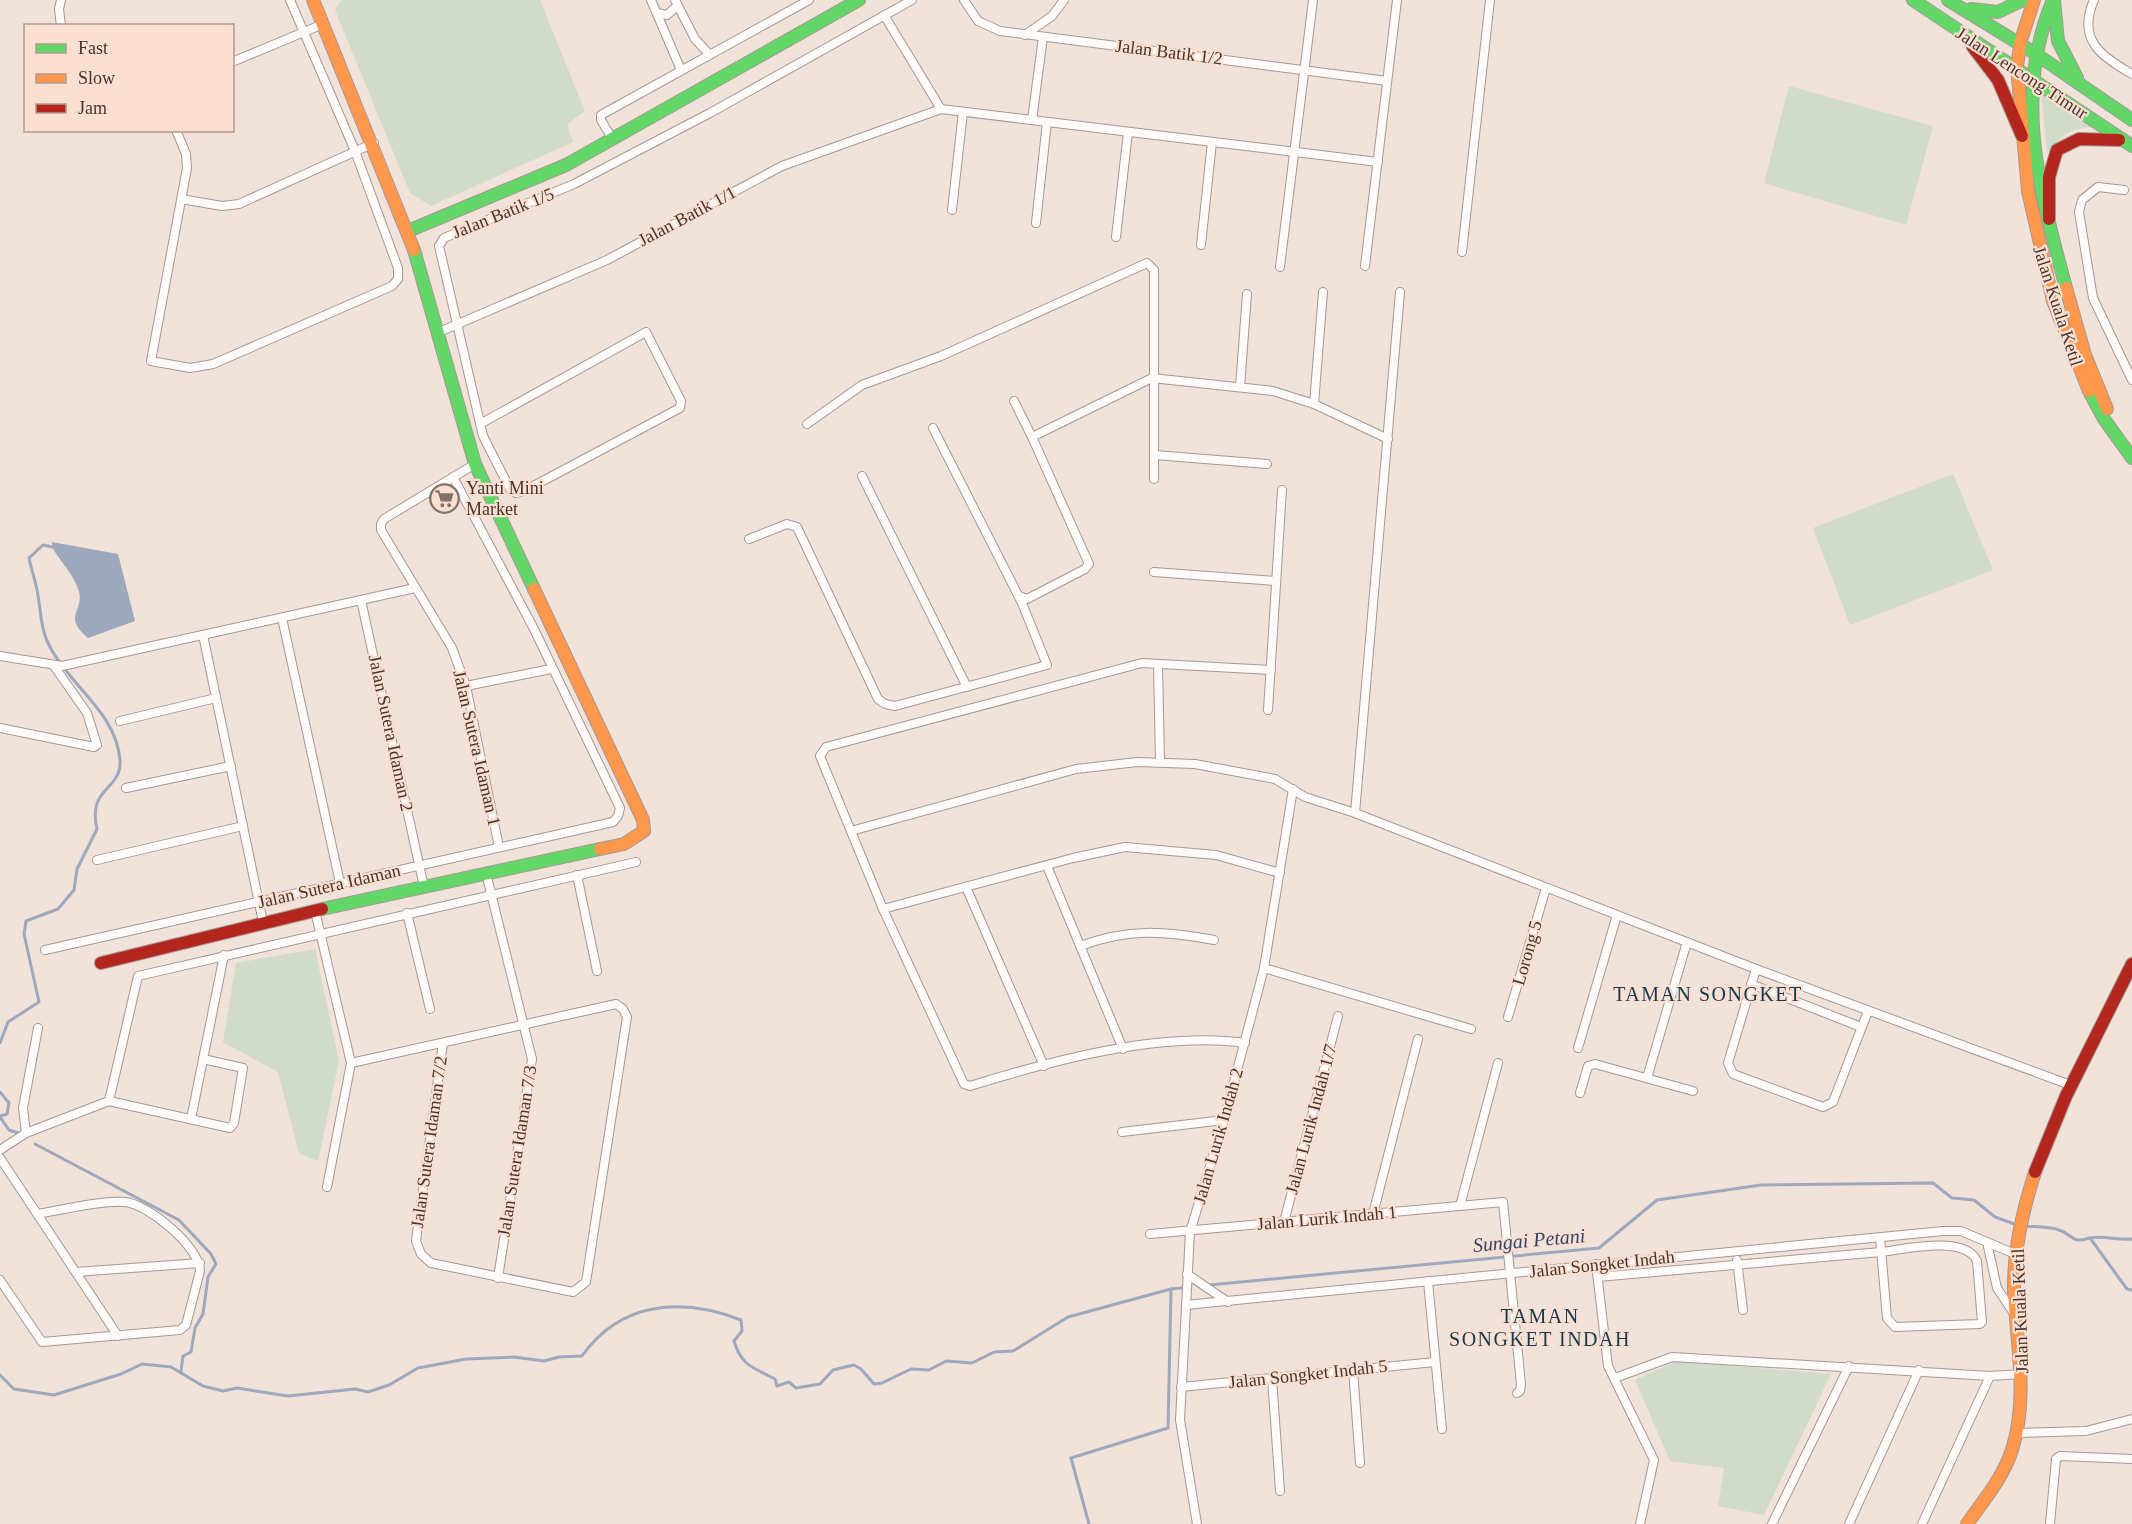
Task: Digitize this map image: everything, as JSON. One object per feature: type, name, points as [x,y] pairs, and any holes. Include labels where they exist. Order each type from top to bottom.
[{"type":"main road","points":[[101,963],[263,922],[624,844],[644,831],[638,809],[475,464],[408,231],[314,0]]},
{"type":"main road","points":[[408,231],[566,165],[613,140],[842,4],[860,0]]},
{"type":"main road","name":"Jalan Lencong Timur","points":[[1912,0],[2032,77],[2127,143]]},
{"type":"main road","points":[[1951,2],[1998,14],[2010,10],[2023,0]]},
{"type":"main road","name":"Jalan Kuala Ketil","points":[[2034,0],[2020,45],[2017,68],[2022,136],[2036,238],[2050,291],[2079,371],[2098,408],[2132,456]]},
{"type":"main road","points":[[2054,0],[2054,26],[2058,46],[2082,84]]},
{"type":"main road","name":"Jalan Kuala Ketil","points":[[2054,0],[2043,22],[2032,77],[2039,173],[2079,341],[2093,378],[2132,456]]},
{"type":"main road","name":"Jalan Lencong Timur","points":[[1951,2],[2036,54],[2132,120]]},
{"type":"main road","points":[[1958,30],[1994,72],[2022,136]]},
{"type":"main road","points":[[2049,219],[2049,177],[2057,150],[2072,140],[2081,138],[2127,143]]},
{"type":"main road","name":"Jalan Kuala Ketil","points":[[1967,1524],[2007,1464],[2018,1433],[2023,1401],[2015,1254],[2022,1214],[2040,1161],[2073,1086],[2132,964]]},
{"type":"street","points":[[61,0],[61,24]]},
{"type":"street","points":[[177,132],[187,160],[151,361],[201,368],[392,286],[398,279],[398,268],[355,151],[290,0]]},
{"type":"street","points":[[651,0],[681,70]]},
{"type":"street","points":[[613,140],[601,120],[601,115],[809,0]]},
{"type":"street","name":"Jalan Batik 1/5","points":[[480,424],[646,332],[680,396],[680,408],[524,491],[516,493],[510,489],[486,447],[480,424],[458,323],[439,246],[444,238],[574,184],[720,107],[912,0]]},
{"type":"street","name":"Jalan Batik 1/2","points":[[964,0],[978,21],[988,28],[1025,35],[1387,81]]},
{"type":"street","points":[[1025,35],[1052,16],[1064,0]]},
{"type":"street","points":[[1280,267],[1313,0]]},
{"type":"street","points":[[1365,266],[1397,0]]},
{"type":"street","points":[[1462,252],[1490,0]]},
{"type":"street","points":[[2094,0],[2088,15],[2089,35],[2104,56],[2132,74]]},
{"type":"street","points":[[657,13],[667,15],[676,3],[695,39],[710,55]]},
{"type":"street","points":[[885,15],[941,109],[1378,162]]},
{"type":"street","points":[[234,61],[323,24]]},
{"type":"street","points":[[1032,120],[1043,37]]},
{"type":"street","name":"Jalan Batik 1/1","points":[[437,333],[607,260],[782,166],[941,109]]},
{"type":"street","points":[[952,210],[963,112]]},
{"type":"street","points":[[1036,223],[1047,122]]},
{"type":"street","points":[[1116,237],[1128,132]]},
{"type":"street","points":[[1201,245],[1212,142]]},
{"type":"street","points":[[181,199],[222,206],[239,204],[374,143]]},
{"type":"street","points":[[2124,190],[2098,187],[2082,200],[2079,212],[2093,298],[2132,380]]},
{"type":"street","points":[[807,423],[862,385],[941,356],[1147,263],[1154,270],[1152,378],[1154,479]]},
{"type":"street","points":[[1314,404],[1323,292]]},
{"type":"street","points":[[1355,813],[1400,292]]},
{"type":"street","points":[[1240,387],[1247,294]]},
{"type":"street","points":[[1032,437],[1152,378],[1272,391],[1314,404],[1388,439]]},
{"type":"street","points":[[1014,401],[1089,564],[1085,569],[1028,599],[1018,596]]},
{"type":"street","points":[[749,539],[787,524],[797,527],[878,699],[885,704],[895,706],[1047,664],[1018,596],[933,428]]},
{"type":"street","points":[[1155,455],[1267,464]]},
{"type":"street","points":[[466,686],[551,669],[533,627],[453,477],[475,464]]},
{"type":"street","points":[[862,476],[967,687]]},
{"type":"street","name":"Jalan Sutera Idaman 1","points":[[453,477],[384,519],[381,530],[452,648],[466,686],[499,847]]},
{"type":"street","points":[[1268,710],[1282,490]]},
{"type":"street","points":[[1154,572],[1276,581]]},
{"type":"street","points":[[0,656],[62,666],[416,588]]},
{"type":"street","name":"Jalan Sutera Idaman 2","points":[[361,600],[424,887]]},
{"type":"street","points":[[282,618],[340,883]]},
{"type":"street","points":[[203,635],[263,922]]},
{"type":"street","points":[[1245,1043],[1205,1040],[1123,1049],[1044,1066],[970,1086],[964,1084],[883,909],[820,756],[826,747],[1142,663],[1271,670]]},
{"type":"street","points":[[1158,664],[1160,762]]},
{"type":"street","points":[[0,728],[94,747],[97,745],[98,740],[87,713],[62,666]]},
{"type":"street","name":"Jalan Sutera Idaman","points":[[45,950],[613,822],[620,808],[551,669]]},
{"type":"street","points":[[120,721],[216,698]]},
{"type":"street","points":[[851,831],[1077,769],[1160,762],[1196,764],[1244,773],[1281,781],[1305,796],[1355,813],[1756,969],[2073,1086]]},
{"type":"street","points":[[126,788],[231,766]]},
{"type":"street","name":"Jalan Lurik Indah 2","points":[[1197,1524],[1182,1435],[1181,1387],[1190,1232],[1224,1120],[1264,968],[1293,789]]},
{"type":"street","points":[[97,861],[243,826]]},
{"type":"street","points":[[883,909],[1125,847],[1216,855],[1280,873]]},
{"type":"street","points":[[109,1101],[138,976],[636,862]]},
{"type":"street","points":[[1047,866],[1123,1049]]},
{"type":"street","name":"Jalan Sutera Idaman 7/3","points":[[486,873],[532,1059],[498,1278]]},
{"type":"street","points":[[577,875],[597,971]]},
{"type":"street","points":[[966,887],[1044,1066]]},
{"type":"street","name":"Lorong 5","points":[[1508,1017],[1546,888]]},
{"type":"street","points":[[315,911],[351,1063],[327,1187]]},
{"type":"street","points":[[407,913],[430,1009]]},
{"type":"street","points":[[1578,1048],[1617,915]]},
{"type":"street","points":[[1080,946],[1115,935],[1136,932],[1170,932],[1214,940]]},
{"type":"street","points":[[1647,1078],[1687,942]]},
{"type":"street","points":[[191,1119],[224,955]]},
{"type":"street","points":[[1264,968],[1472,1029]]},
{"type":"street","points":[[1756,969],[1728,1063],[1733,1074],[1823,1107],[1829,1106],[1868,1011]]},
{"type":"street","points":[[1751,984],[1861,1027]]},
{"type":"street","points":[[351,1063],[616,1004],[623,1009],[627,1017],[586,1282],[573,1292],[498,1278]]},
{"type":"street","name":"Jalan Lurik Indah 1/7","points":[[1284,1222],[1338,1017]]},
{"type":"street","points":[[26,1133],[23,1108],[38,1028]]},
{"type":"street","points":[[1373,1214],[1418,1040]]},
{"type":"street","name":"Jalan Sutera Idaman 7/2","points":[[443,1043],[416,1240],[421,1254],[431,1263],[498,1278]]},
{"type":"street","points":[[0,1150],[26,1133],[109,1101],[230,1128],[238,1103],[243,1068],[203,1059]]},
{"type":"street","points":[[1460,1206],[1498,1063]]},
{"type":"street","points":[[1580,1093],[1586,1070],[1591,1065],[1693,1091]]},
{"type":"street","points":[[1122,1132],[1224,1120]]},
{"type":"street","points":[[0,1158],[118,1336]]},
{"type":"street","points":[[0,1280],[42,1342],[183,1328],[200,1271],[200,1263],[173,1229],[132,1203],[120,1202],[37,1214]]},
{"type":"street","name":"Jalan Lurik Indah 1","points":[[1150,1234],[1503,1202],[1510,1269]]},
{"type":"street","name":"Jalan Songket Indah","points":[[1185,1305],[1428,1281],[1510,1269],[1596,1264],[1961,1231],[2015,1254]]},
{"type":"street","points":[[1598,1277],[1881,1252],[1928,1247],[1967,1248],[1973,1252],[1977,1261],[1982,1322],[1974,1326],[1895,1327],[1887,1318],[1885,1298],[1881,1252],[1880,1238]]},
{"type":"street","points":[[1987,1242],[1997,1288],[2017,1318]]},
{"type":"street","points":[[1736,1251],[1743,1310]]},
{"type":"street","points":[[76,1272],[200,1263]]},
{"type":"street","points":[[1596,1264],[1605,1358],[1654,1460],[1642,1524]]},
{"type":"street","points":[[1510,1269],[1521,1384],[1520,1391],[1517,1393]]},
{"type":"street","points":[[1187,1274],[1228,1302]]},
{"type":"street","points":[[1428,1281],[1442,1429]]},
{"type":"street","points":[[1615,1378],[1672,1357],[1919,1370],[1990,1377],[2022,1374]]},
{"type":"street","name":"Jalan Songket Indah 5","points":[[1181,1387],[1436,1362]]},
{"type":"street","points":[[1772,1524],[1849,1366]]},
{"type":"street","points":[[1353,1370],[1360,1463]]},
{"type":"street","points":[[1849,1524],[1919,1370]]},
{"type":"street","points":[[1922,1524],[1990,1377]]},
{"type":"street","points":[[1272,1378],[1280,1491]]},
{"type":"street","points":[[2018,1433],[2086,1431],[2132,1419]]},
{"type":"street","points":[[2050,1524],[2056,1459],[2060,1455],[2132,1459]]},
{"type":"green space","points":[[342,0],[540,0],[585,111],[567,124],[573,142],[431,206],[410,193],[335,10]]},
{"type":"green space","points":[[1789,86],[1933,126],[1906,225],[1764,183]]},
{"type":"green space","points":[[2041,92],[2094,127],[2079,129],[2067,134],[2056,142],[2047,154]]},
{"type":"green space","points":[[1953,474],[1993,570],[1850,625],[1813,528]]},
{"type":"green space","points":[[315,949],[339,1061],[318,1161],[299,1153],[278,1072],[223,1042],[236,963]]},
{"type":"green space","points":[[1676,1361],[1831,1374],[1764,1515],[1718,1506],[1724,1468],[1670,1461],[1635,1380]]},
{"type":"water","points":[[52,542],[118,554],[135,621],[88,638],[76,624],[80,599],[77,586],[52,547]]},
{"type":"waterway","points":[[0,1043],[8,1022],[39,1002],[24,934],[26,921],[58,909],[74,890],[77,869],[97,829],[95,815],[97,804],[100,796],[116,778],[119,770],[117,743],[110,728],[101,713],[59,661],[44,633],[29,558],[43,545],[52,547]]},
{"type":"waterway","points":[[0,1092],[9,1103],[7,1114],[0,1116]]},
{"type":"waterway","points":[[0,1117],[9,1130],[18,1133]]},
{"type":"waterway","points":[[35,1144],[179,1220],[211,1254],[216,1264],[208,1277],[203,1314],[195,1328],[191,1352],[183,1356],[181,1371]]},
{"type":"waterway","name":"Sungai Petani","points":[[1209,1285],[1599,1248],[1657,1200],[1761,1185],[1933,1183],[1952,1198],[1974,1200],[1995,1217],[2017,1225]]},
{"type":"waterway","points":[[2024,1226],[2055,1229],[2079,1240],[2090,1238],[2127,1289],[2132,1290]]},
{"type":"waterway","points":[[2090,1238],[2132,1239]]},
{"type":"waterway","name":"Sungai Petani","points":[[1089,1524],[1071,1458],[1168,1428],[1171,1289],[1181,1288]]},
{"type":"waterway","points":[[0,1375],[14,1389],[54,1395],[121,1374],[142,1364],[171,1367],[203,1386],[223,1391],[237,1388],[288,1396],[355,1389],[368,1392],[389,1385],[418,1368],[466,1359],[514,1357],[544,1361],[559,1357],[582,1356],[615,1324],[634,1314],[675,1307],[697,1308],[741,1320],[742,1331],[734,1341],[737,1350],[754,1369],[775,1379],[777,1386],[789,1382],[796,1388],[820,1384],[833,1370],[854,1365],[861,1369],[874,1384],[882,1383],[911,1369],[929,1370],[946,1361],[972,1363],[994,1352],[1013,1351],[1068,1317],[1171,1289]]},
{"type":"traffic: fast","points":[[408,231],[566,165],[859,0]]},
{"type":"traffic: fast","points":[[1913,0],[2132,146]]},
{"type":"traffic: fast","points":[[1948,0],[2036,54],[2132,120]]},
{"type":"traffic: fast","points":[[1971,9],[1998,12],[2023,0]]},
{"type":"traffic: fast","points":[[2053,0],[2041,36],[2034,72],[2032,108],[2034,144],[2040,179],[2066,288]]},
{"type":"traffic: fast","points":[[2054,0],[2058,41],[2077,78]]},
{"type":"traffic: fast","points":[[414,250],[475,464],[534,589]]},
{"type":"traffic: fast","points":[[2089,391],[2104,419],[2132,458]]},
{"type":"traffic: fast","points":[[322,909],[600,849]]},
{"type":"traffic: slow","points":[[313,0],[414,250]]},
{"type":"traffic: slow","points":[[2034,0],[2021,40],[2017,66],[2028,191],[2053,301],[2089,391]]},
{"type":"traffic: slow","points":[[2066,288],[2085,355],[2107,409]]},
{"type":"traffic: slow","points":[[534,589],[643,820],[644,831],[624,844],[600,849]]},
{"type":"traffic: slow","points":[[1967,1524],[2003,1470],[2012,1450],[2017,1430],[2021,1390],[2014,1273],[2020,1229],[2035,1172]]},
{"type":"traffic: jam","points":[[1973,47],[1998,80],[2022,136]]},
{"type":"traffic: jam","points":[[2049,219],[2049,177],[2057,150],[2079,139],[2119,140]]},
{"type":"traffic: jam","points":[[101,963],[322,909]]},
{"type":"traffic: jam","points":[[2035,1172],[2066,1096],[2132,964]]},
{"type":"place","name":"Yanti Mini Market","points":[[445,498]]},
{"type":"district","name":"TAMAN SONGKET","points":[[1708,994]]},
{"type":"district","name":"TAMAN SONGKET INDAH","points":[[1540,1328]]}]
